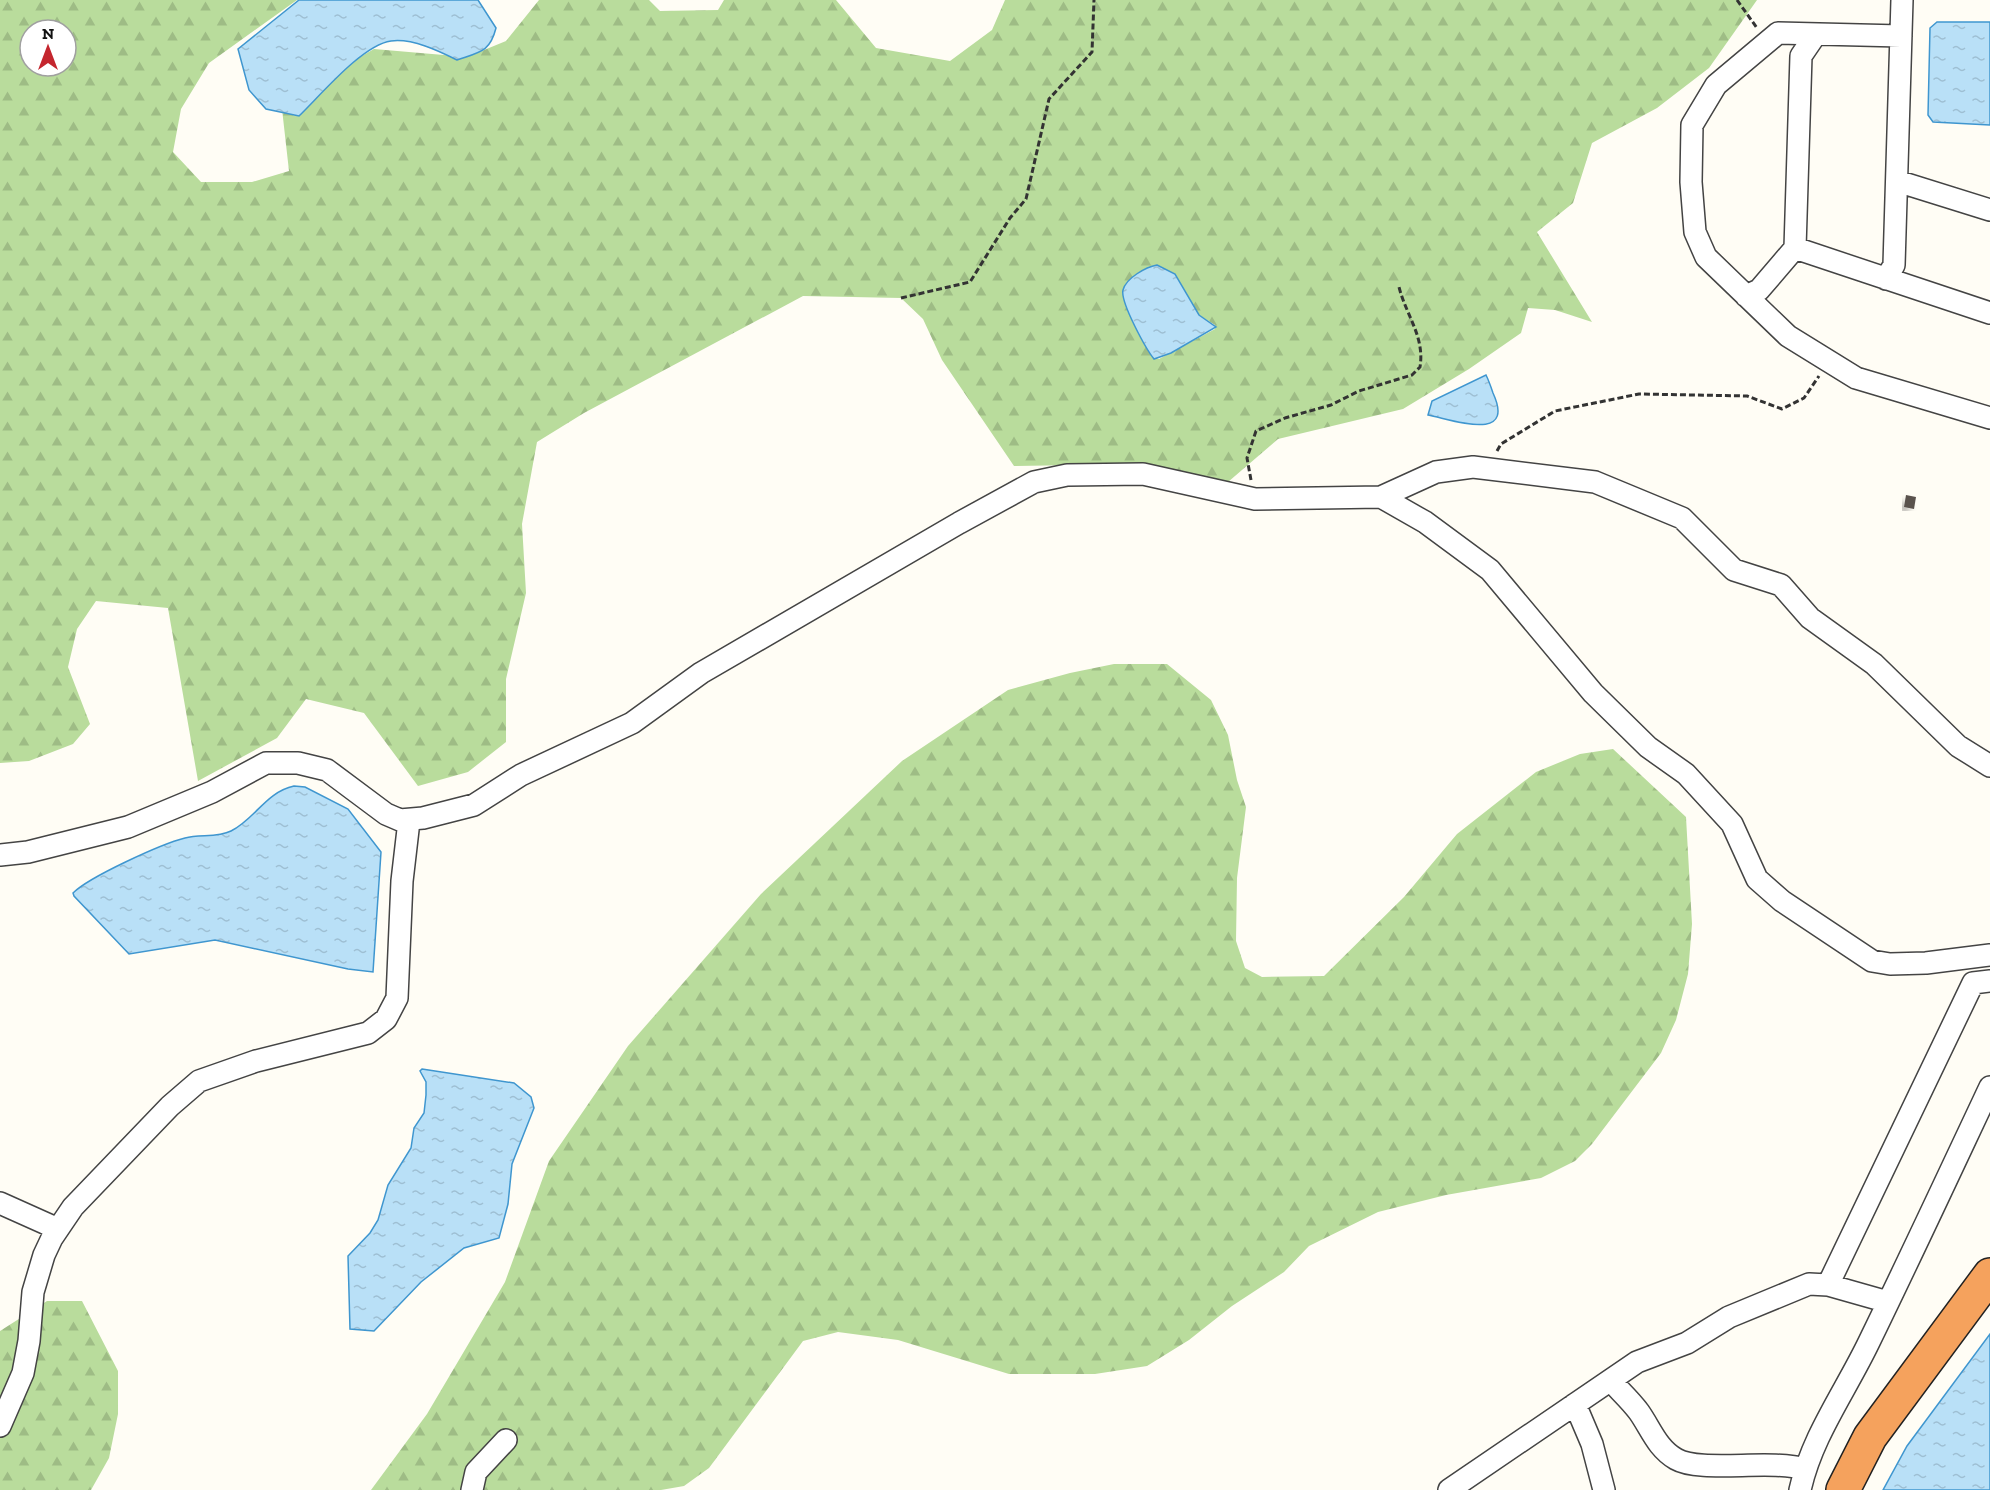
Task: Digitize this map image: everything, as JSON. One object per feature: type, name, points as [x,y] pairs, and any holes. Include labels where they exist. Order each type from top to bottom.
[{"type":"highway","points":[[1843,1490],[1870,1437],[1990,1275]]},
{"type":"street","points":[[1886,279],[1894,266],[1902,0]]},
{"type":"street","points":[[1901,36],[1778,33],[1716,85],[1692,125],[1691,182],[1695,232],[1706,257],[1746,296],[1788,336],[1829,362],[1856,378],[1990,418]]},
{"type":"street","points":[[1746,296],[1759,290],[1795,248],[1802,56],[1816,34]]},
{"type":"street","points":[[1897,181],[1990,210]]},
{"type":"street","points":[[1795,248],[1990,313]]},
{"type":"street","points":[[0,855],[28,852],[128,827],[212,792],[267,763],[297,763],[327,770],[386,814],[409,821],[474,805],[521,775],[632,723],[701,674],[759,638],[1034,482],[1067,475],[1143,474],[1255,499],[1381,497],[1436,472],[1486,468],[1595,482],[1682,518],[1734,570],[1781,585],[1810,618],[1874,664],[1958,746],[1990,766]]},
{"type":"street","points":[[1381,497],[1425,522],[1490,570],[1593,693],[1648,747],[1686,774],[1732,824],[1757,879],[1782,901],[1872,961],[1890,964],[1926,963],[1990,955]]},
{"type":"street","points":[[0,1426],[23,1373],[29,1341],[33,1292],[44,1255],[73,1207],[154,1123],[199,1082],[227,1069],[368,1033],[386,1019],[397,998],[402,880],[409,821]]},
{"type":"street","points":[[1828,1285],[1973,983],[1990,981]]},
{"type":"street","points":[[1800,1490],[1804,1469],[1823,1426],[1868,1344],[1990,1087]]},
{"type":"street","points":[[0,1203],[58,1229]]},
{"type":"street","points":[[1449,1490],[1637,1362],[1687,1343],[1729,1317],[1809,1284],[1828,1285],[1888,1302]]},
{"type":"street","points":[[1611,1381],[1639,1412],[1659,1444],[1675,1459],[1699,1464],[1786,1464],[1804,1469]]},
{"type":"street","points":[[1575,1404],[1592,1444],[1604,1490]]},
{"type":"street","points":[[472,1490],[476,1472],[506,1440]]},
{"type":"path","points":[[900,298],[970,282],[1010,218],[1026,199],[1049,99],[1092,52],[1094,0]]},
{"type":"path","points":[[1737,0],[1767,41]]},
{"type":"path","points":[[1255,499],[1247,458],[1256,431],[1286,418],[1331,405],[1359,391],[1412,375],[1420,367],[1420,342],[1404,307],[1400,287]]},
{"type":"path","points":[[1486,468],[1501,444],[1555,411],[1640,394],[1747,396],[1782,409],[1804,398],[1829,362]]},
{"type":"green space","points":[[0,0],[297,0],[209,63],[181,109],[173,152],[201,182],[252,182],[289,171],[282,109],[318,81],[374,49],[467,57],[506,41],[539,0],[649,0],[660,11],[718,10],[724,0],[836,0],[876,48],[950,61],[992,30],[1005,0],[1757,0],[1709,68],[1657,108],[1592,143],[1573,203],[1537,232],[1592,322],[1555,310],[1528,308],[1521,333],[1469,369],[1403,409],[1278,439],[1228,482],[1138,464],[1014,466],[942,360],[923,319],[901,298],[803,296],[584,413],[537,442],[522,524],[526,593],[506,679],[506,742],[468,772],[418,786],[364,713],[306,699],[277,738],[198,781],[168,608],[96,601],[77,629],[68,667],[90,724],[73,744],[29,761],[0,763]],"holes":[[[1175,274],[1199,315],[1215,325],[1215,329],[1159,359],[1152,357],[1128,310],[1123,294]]]},
{"type":"green space","points":[[1114,664],[1167,664],[1211,700],[1228,735],[1237,780],[1246,807],[1237,878],[1236,941],[1245,968],[1262,977],[1324,976],[1404,897],[1457,834],[1536,772],[1580,754],[1613,749],[1686,817],[1692,924],[1688,974],[1676,1020],[1661,1053],[1592,1144],[1575,1161],[1541,1178],[1446,1195],[1378,1212],[1309,1246],[1284,1272],[1232,1306],[1189,1340],[1147,1366],[1095,1374],[1009,1374],[898,1340],[838,1332],[803,1341],[709,1468],[684,1486],[661,1490],[371,1490],[427,1414],[505,1282],[549,1161],[628,1046],[761,894],[902,761],[1008,690]]},
{"type":"green space","points":[[47,1301],[82,1301],[118,1371],[118,1414],[109,1458],[91,1490],[0,1490],[0,1331]]},
{"type":"water","points":[[299,0],[478,0],[496,28],[487,47],[478,53],[457,60],[408,41],[391,41],[380,45],[355,61],[299,116],[266,109],[249,90],[238,49]]},
{"type":"water","points":[[1937,22],[1990,22],[1990,125],[1933,122],[1928,115],[1930,28]]},
{"type":"water","points":[[1157,265],[1175,274],[1199,315],[1216,327],[1171,353],[1154,359],[1129,314],[1123,290],[1128,281],[1137,274]]},
{"type":"water","points":[[1486,375],[1498,409],[1496,418],[1489,423],[1479,425],[1428,415],[1432,401]]},
{"type":"water","points":[[294,786],[305,787],[348,809],[381,852],[373,972],[348,969],[215,940],[129,954],[74,896],[73,893],[94,878],[160,847],[185,838],[231,831],[276,794]]},
{"type":"water","points":[[422,1069],[514,1083],[531,1097],[534,1108],[512,1164],[508,1204],[499,1238],[464,1248],[421,1282],[374,1331],[350,1329],[348,1256],[370,1233],[378,1220],[388,1185],[411,1148],[414,1128],[424,1113],[426,1082],[420,1071]]},
{"type":"water","points":[[1990,1334],[1990,1490],[1883,1490],[1907,1446]]},
{"type":"building","points":[[1906,495],[1916,497],[1914,509],[1904,507]]}]
